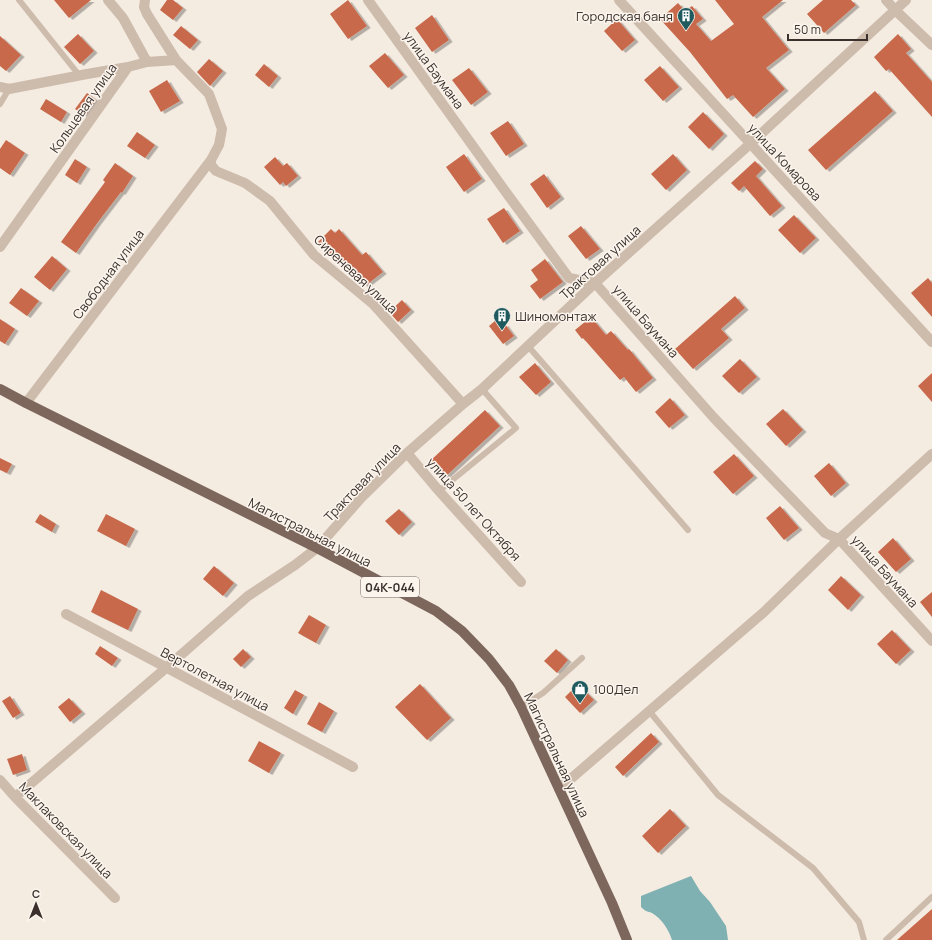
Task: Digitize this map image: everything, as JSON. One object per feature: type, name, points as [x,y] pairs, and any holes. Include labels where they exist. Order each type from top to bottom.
[{"type":"main road","name":"Магистральная улица","points":[[0,389],[26,404],[317,548],[436,611],[462,631],[489,659],[508,685],[521,707],[612,903],[627,940]]},
{"type":"street","points":[[108,0],[123,18],[147,62]]},
{"type":"street","points":[[145,0],[144,7],[147,14],[176,60],[209,94],[222,129],[219,145],[210,160]]},
{"type":"street","name":"улица Баумана","points":[[368,0],[569,278],[595,283],[714,418],[824,533],[839,540],[932,641]]},
{"type":"street","name":"улица Комарова","points":[[619,0],[932,342]]},
{"type":"street","points":[[886,0],[932,45]]},
{"type":"street","name":"Трактовая улица","points":[[15,797],[248,596],[295,565],[317,548],[361,498],[407,453],[482,389],[595,283],[750,144],[906,0]]},
{"type":"street","points":[[128,67],[147,62],[176,60]]},
{"type":"street","name":"Кольцевая улица","points":[[5,88],[128,67]]},
{"type":"street","name":"Кольцевая улица","points":[[0,247],[128,67]]},
{"type":"street","name":"Свободная улица","points":[[26,404],[210,160]]},
{"type":"street","name":"Сиреневая улица","points":[[210,160],[211,165],[216,171],[245,182],[270,201],[314,255],[373,304],[463,404]]},
{"type":"street","name":"улица 50 лет Октября","points":[[407,453],[521,582]]},
{"type":"street","points":[[559,789],[764,612],[932,454]]},
{"type":"street","name":"Вертолетная улица","points":[[66,614],[354,767]]},
{"type":"street","name":"Маклаковская улица","points":[[0,780],[115,898]]},
{"type":"lane","points":[[19,0],[79,75]]},
{"type":"lane","points":[[0,104],[5,88]]},
{"type":"lane","points":[[528,346],[688,530]]},
{"type":"lane","points":[[439,490],[516,428],[482,389]]},
{"type":"lane","points":[[521,707],[543,693],[582,658]]},
{"type":"lane","points":[[650,712],[718,795],[813,868],[859,922],[864,940]]},
{"type":"lane","points":[[886,940],[932,897]]},
{"type":"water","points":[[691,876],[700,891],[710,902],[726,926],[728,940],[672,940],[669,932],[656,915],[645,911],[641,907],[641,896]]},
{"type":"building","points":[[54,0],[91,0],[69,18]]},
{"type":"building","points":[[167,0],[173,0],[183,8],[173,20],[160,10]]},
{"type":"building","points":[[348,0],[367,26],[348,39],[330,14]]},
{"type":"building","points":[[715,0],[783,0],[762,17],[789,50],[766,68],[785,89],[753,117],[733,95],[727,99],[690,52],[660,19],[678,3],[685,11],[692,6],[703,19],[696,24],[711,41],[734,24]]},
{"type":"building","points":[[823,0],[851,0],[856,5],[824,33],[807,14]]},
{"type":"building","points":[[432,15],[449,40],[432,52],[415,28]]},
{"type":"building","points":[[617,19],[635,40],[622,51],[604,31]]},
{"type":"building","points":[[181,26],[198,40],[190,49],[173,35]]},
{"type":"building","points":[[78,34],[94,51],[80,64],[64,47]]},
{"type":"building","points":[[898,34],[911,49],[906,53],[932,82],[932,117],[889,69],[886,71],[874,57]]},
{"type":"building","points":[[0,36],[21,55],[6,71],[0,66]]},
{"type":"building","points":[[385,53],[404,75],[388,88],[369,66]]},
{"type":"building","points":[[209,59],[223,71],[210,86],[197,72]]},
{"type":"building","points":[[264,64],[278,76],[269,87],[255,75]]},
{"type":"building","points":[[660,66],[679,87],[663,101],[644,80]]},
{"type":"building","points":[[469,68],[488,92],[471,105],[452,80]]},
{"type":"building","points":[[167,80],[180,101],[161,112],[149,91]]},
{"type":"building","points":[[875,91],[893,111],[826,170],[808,150]]},
{"type":"building","points":[[87,93],[96,100],[85,116],[75,109]]},
{"type":"building","points":[[46,99],[67,112],[61,122],[40,109]]},
{"type":"building","points":[[703,112],[724,134],[709,149],[688,127]]},
{"type":"building","points":[[508,121],[524,144],[506,156],[490,133]]},
{"type":"building","points":[[137,132],[155,145],[145,158],[127,146]]},
{"type":"building","points":[[6,140],[25,153],[10,175],[0,168],[0,149]]},
{"type":"building","points":[[464,154],[482,179],[464,192],[446,167]]},
{"type":"building","points":[[673,154],[687,170],[666,190],[651,174]]},
{"type":"building","points":[[275,157],[283,166],[287,163],[298,176],[286,186],[283,182],[280,185],[264,167]]},
{"type":"building","points":[[75,159],[87,167],[77,183],[65,175]]},
{"type":"building","points":[[755,161],[763,169],[756,176],[782,206],[770,216],[744,186],[739,191],[731,183]]},
{"type":"building","points":[[115,163],[133,176],[122,193],[121,192],[76,253],[61,242],[105,182],[103,180]]},
{"type":"building","points":[[544,174],[561,197],[547,208],[530,184]]},
{"type":"building","points":[[504,208],[520,231],[503,243],[487,219]]},
{"type":"building","points":[[794,215],[816,238],[800,253],[778,230]]},
{"type":"building","points":[[581,226],[600,249],[586,259],[568,236]]},
{"type":"building","points":[[331,229],[335,233],[339,229],[362,255],[366,252],[383,272],[365,286],[341,258],[336,262],[318,242]]},
{"type":"building","points":[[52,256],[67,269],[50,290],[34,277]]},
{"type":"building","points":[[545,259],[563,282],[540,299],[530,286],[538,280],[531,270]]},
{"type":"building","points":[[928,278],[932,283],[932,317],[911,293]]},
{"type":"building","points":[[21,288],[39,301],[27,316],[9,303]]},
{"type":"building","points":[[735,296],[745,308],[721,329],[729,338],[693,369],[675,349]]},
{"type":"building","points":[[402,300],[411,310],[398,322],[389,312]]},
{"type":"building","points":[[591,317],[606,335],[611,331],[628,350],[629,349],[653,378],[636,392],[624,377],[620,380],[575,330]]},
{"type":"building","points":[[0,319],[15,329],[5,344],[0,341]]},
{"type":"building","name":"Шиномонтаж","points":[[496,320],[501,327],[505,324],[514,336],[503,344],[489,326]]},
{"type":"building","points":[[740,359],[757,377],[739,393],[722,376]]},
{"type":"building","points":[[535,363],[551,382],[536,395],[519,377]]},
{"type":"building","points":[[932,373],[932,402],[918,386]]},
{"type":"building","points":[[670,398],[685,415],[669,428],[655,412]]},
{"type":"building","points":[[783,409],[803,430],[786,446],[766,424]]},
{"type":"building","points":[[485,410],[500,426],[445,477],[430,461]]},
{"type":"building","points":[[734,454],[754,476],[733,494],[713,472]]},
{"type":"building","points":[[0,458],[12,464],[7,473],[0,470]]},
{"type":"building","points":[[829,463],[846,483],[831,496],[814,476]]},
{"type":"building","points":[[780,506],[799,528],[784,540],[766,518]]},
{"type":"building","points":[[399,509],[412,522],[399,535],[385,521]]},
{"type":"building","points":[[40,514],[56,524],[52,532],[35,522]]},
{"type":"building","points":[[106,514],[135,529],[126,546],[97,531]]},
{"type":"building","points":[[893,538],[911,559],[896,572],[878,552]]},
{"type":"building","points":[[214,566],[234,583],[223,596],[203,579]]},
{"type":"building","points":[[841,576],[861,595],[848,610],[828,590]]},
{"type":"building","points":[[101,590],[138,609],[128,630],[91,612]]},
{"type":"building","points":[[932,592],[932,617],[920,602]]},
{"type":"building","points":[[309,615],[326,625],[316,643],[298,633]]},
{"type":"building","points":[[892,630],[911,650],[896,664],[877,644]]},
{"type":"building","points":[[100,646],[118,658],[112,666],[95,654]]},
{"type":"building","points":[[243,649],[251,657],[241,667],[233,659]]},
{"type":"building","points":[[556,649],[568,660],[557,673],[544,661]]},
{"type":"building","points":[[420,684],[451,718],[427,740],[395,707]]},
{"type":"building","points":[[578,684],[594,700],[580,713],[565,697]]},
{"type":"building","points":[[295,690],[304,695],[293,714],[284,708]]},
{"type":"building","points":[[10,696],[21,713],[13,718],[2,701]]},
{"type":"building","points":[[69,698],[82,712],[70,722],[58,707]]},
{"type":"building","points":[[319,702],[334,711],[322,732],[307,724]]},
{"type":"building","points":[[651,733],[659,742],[623,776],[615,767]]},
{"type":"building","points":[[259,741],[281,753],[269,773],[248,761]]},
{"type":"building","points":[[22,754],[27,770],[13,775],[7,759]]},
{"type":"building","points":[[670,809],[686,826],[658,853],[642,836]]},
{"type":"building","points":[[932,909],[932,940],[897,940]]},
{"type":"place","name":"Городская баня","points":[[686,31]]},
{"type":"place","name":"Шиномонтаж","points":[[502,331]]},
{"type":"place","name":"100Дел","points":[[580,704]]}]
